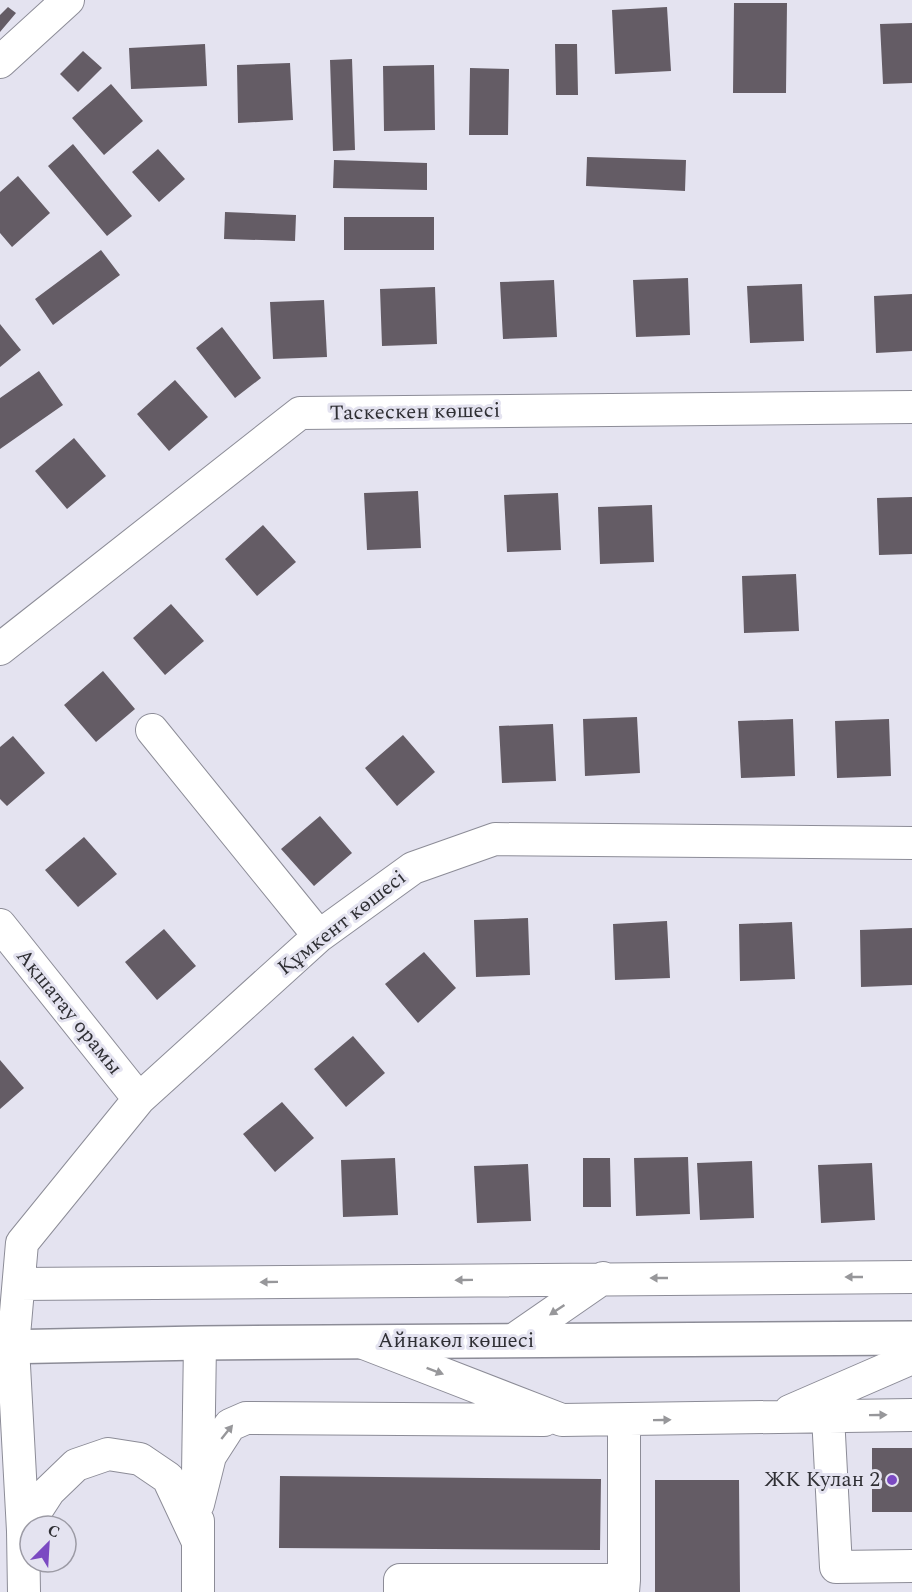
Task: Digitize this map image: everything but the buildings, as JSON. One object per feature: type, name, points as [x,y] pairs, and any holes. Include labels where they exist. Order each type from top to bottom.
[{"type":"main road","name":"Айнакөл көшесі","points":[[6,1347],[200,1343],[912,1338]]},
{"type":"street","points":[[0,62],[68,0]]},
{"type":"street","name":"Таскескен көшесі","points":[[0,649],[300,413],[912,407]]},
{"type":"street","points":[[152,730],[319,936]]},
{"type":"street","name":"Құмкент көшесі","points":[[21,1514],[6,1347],[13,1273],[22,1243],[139,1099],[319,936],[412,868],[495,839],[912,843]]},
{"type":"street","name":"Ақшатау орамы","points":[[0,925],[139,1099]]},
{"type":"street","points":[[13,1273],[603,1278],[912,1277]]},
{"type":"street","points":[[512,1341],[603,1278]]},
{"type":"street","points":[[361,1342],[562,1420]]},
{"type":"street","points":[[198,1592],[200,1343]]},
{"type":"street","points":[[775,1417],[912,1358]]},
{"type":"street","points":[[198,1504],[210,1456],[230,1425],[246,1418],[624,1421],[912,1415]]},
{"type":"street","points":[[828,1416],[836,1580],[912,1566]]},
{"type":"street","points":[[400,1592],[400,1580],[623,1586],[624,1421]]},
{"type":"street","points":[[34,1514],[49,1491],[76,1465],[108,1454],[140,1459],[168,1478],[198,1542]]},
{"type":"street","name":"Құмкент көшесі","points":[[15,1573],[18,1557]]},
{"type":"place","name":"ЖК Кулан 2","points":[[892,1480]]}]
